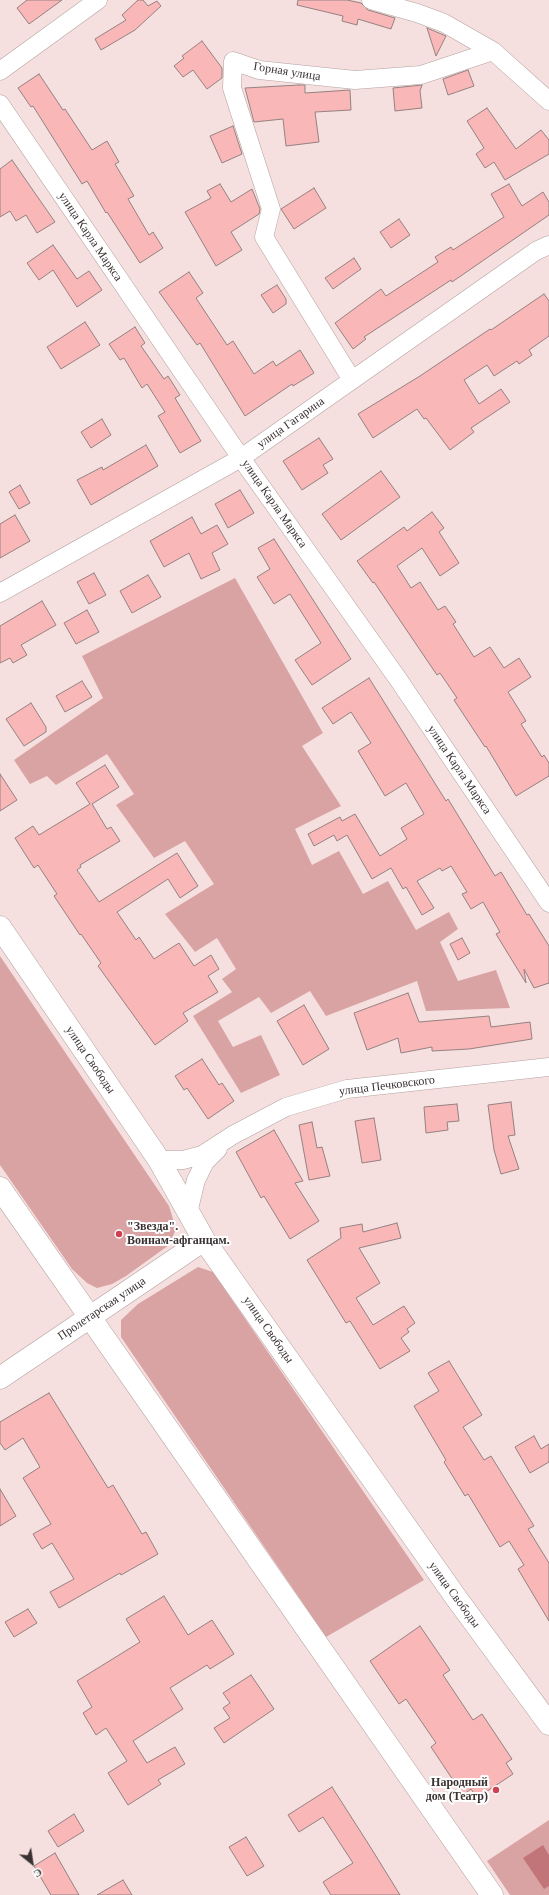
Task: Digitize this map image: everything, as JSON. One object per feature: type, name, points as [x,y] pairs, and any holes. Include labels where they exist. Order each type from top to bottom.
[{"type":"main road","name":"улица Свободы","points":[[0,927],[158,1160],[204,1240],[457,1599],[549,1724]]},
{"type":"main road","points":[[0,1188],[492,1895]]},
{"type":"main road","name":"Пролетарская улица","points":[[0,1378],[204,1240]]},
{"type":"street","points":[[0,72],[98,0]]},
{"type":"street","points":[[371,0],[417,12],[444,23],[493,51],[549,101]]},
{"type":"street","name":"Горная улица","points":[[352,380],[264,237],[271,209],[232,88],[233,60],[259,70],[355,80],[421,76],[493,51]]},
{"type":"street","name":"улица Карла Маркса","points":[[0,104],[241,458],[398,679],[549,903]]},
{"type":"street","name":"улица Гагарина","points":[[0,593],[241,458],[536,251],[549,244]]},
{"type":"street","name":"улица Печковского","points":[[233,1135],[286,1107],[347,1089],[549,1067]]},
{"type":"street","points":[[158,1160],[183,1160],[202,1155],[233,1135]]},
{"type":"street","points":[[188,1213],[196,1180],[205,1162],[233,1135]]},
{"type":"shaded area","points":[[235,578],[323,733],[302,746],[341,806],[295,829],[312,865],[339,851],[363,894],[388,881],[416,930],[449,912],[458,929],[440,942],[458,981],[496,970],[510,1008],[426,1011],[417,981],[326,1016],[310,991],[271,1013],[259,997],[218,1021],[233,1047],[261,1035],[280,1075],[241,1093],[193,1016],[232,992],[222,979],[236,969],[217,938],[195,952],[165,914],[214,884],[185,841],[154,858],[116,805],[134,794],[107,754],[56,785],[47,776],[30,784],[14,760],[103,698],[82,656]]},
{"type":"shaded area","points":[[0,956],[169,1206],[176,1229],[169,1245],[126,1276],[112,1284],[97,1288],[87,1283],[72,1269],[0,1165]]},
{"type":"shaded area","points":[[198,1267],[213,1272],[424,1580],[326,1637],[121,1337],[121,1320],[138,1304]]},
{"type":"shaded area","points":[[549,1820],[549,1895],[510,1895],[487,1861]]},
{"type":"shaded area","points":[[543,1845],[549,1855],[549,1886],[544,1889],[523,1858]]},
{"type":"building","points":[[27,0],[62,0],[29,24],[17,8]]},
{"type":"building","points":[[138,0],[143,0],[148,6],[157,1],[161,6],[135,30],[101,50],[95,39],[126,20],[122,15]]},
{"type":"building","points":[[298,0],[347,0],[361,3],[368,10],[395,18],[391,29],[358,19],[357,25],[342,21],[343,16],[297,5]]},
{"type":"building","points":[[427,28],[446,36],[436,56]]},
{"type":"building","points":[[202,41],[222,68],[222,78],[207,89],[193,70],[183,77],[174,66],[184,58],[182,56]]},
{"type":"building","points":[[468,70],[474,86],[448,95],[443,79]]},
{"type":"building","points":[[39,74],[63,110],[65,109],[92,150],[107,141],[119,162],[115,164],[134,196],[128,199],[149,235],[153,232],[163,248],[140,263],[107,212],[106,213],[87,181],[82,184],[33,106],[31,107],[18,88]]},
{"type":"building","points":[[305,85],[305,93],[350,90],[351,110],[315,112],[319,142],[286,146],[283,119],[254,122],[245,88]]},
{"type":"building","points":[[422,85],[420,91],[422,108],[395,111],[393,88]]},
{"type":"building","points":[[487,108],[516,149],[541,130],[549,140],[549,154],[505,180],[494,162],[485,168],[476,154],[484,148],[467,121]]},
{"type":"building","points":[[233,126],[242,154],[222,163],[210,136]]},
{"type":"building","points":[[12,160],[55,222],[37,233],[26,215],[16,221],[10,211],[0,217],[0,169]]},
{"type":"building","points":[[220,184],[231,202],[252,189],[260,209],[259,214],[231,232],[242,250],[216,266],[185,212],[211,198],[207,191]]},
{"type":"building","points":[[509,184],[522,206],[543,192],[549,202],[549,215],[452,282],[451,280],[364,337],[366,339],[353,349],[335,323],[381,289],[386,296],[438,262],[435,257],[451,247],[453,250],[504,217],[491,194]]},
{"type":"building","points":[[314,188],[326,208],[294,229],[281,209]]},
{"type":"building","points":[[399,219],[410,235],[391,248],[380,232]]},
{"type":"building","points":[[53,245],[77,279],[89,271],[102,290],[77,307],[53,270],[39,280],[27,263]]},
{"type":"building","points":[[354,258],[361,269],[333,289],[325,278]]},
{"type":"building","points":[[189,272],[203,293],[196,298],[227,345],[233,341],[254,374],[273,361],[276,366],[300,350],[314,373],[293,386],[292,384],[245,416],[200,343],[197,345],[159,292]]},
{"type":"building","points":[[277,285],[286,299],[286,304],[273,313],[261,295]]},
{"type":"building","points":[[544,294],[549,301],[549,336],[529,350],[532,355],[519,364],[517,361],[494,376],[487,365],[464,380],[479,404],[501,389],[510,402],[471,428],[474,432],[450,450],[426,418],[424,419],[417,409],[373,438],[358,414],[420,376]]},
{"type":"building","points":[[85,322],[100,345],[61,369],[47,347]]},
{"type":"building","points":[[135,327],[145,343],[141,346],[164,379],[168,376],[180,395],[175,398],[201,441],[180,453],[158,416],[165,412],[147,384],[142,388],[124,358],[120,360],[109,344]]},
{"type":"building","points":[[102,419],[111,435],[91,448],[81,432]]},
{"type":"building","points":[[319,438],[333,459],[323,465],[328,473],[302,490],[283,461]]},
{"type":"building","points":[[146,445],[158,466],[91,505],[77,480],[102,467],[103,470]]},
{"type":"building","points":[[381,471],[400,497],[341,540],[322,514]]},
{"type":"building","points":[[20,485],[30,503],[19,509],[9,492]]},
{"type":"building","points":[[240,490],[254,513],[228,528],[215,504]]},
{"type":"building","points":[[432,512],[444,528],[439,532],[459,563],[440,576],[422,548],[397,566],[411,588],[420,582],[438,610],[445,606],[456,622],[453,624],[474,657],[490,647],[504,668],[519,658],[531,677],[508,692],[526,721],[521,724],[542,757],[544,755],[549,763],[549,776],[516,796],[486,746],[485,747],[454,700],[457,698],[440,673],[437,675],[374,582],[373,583],[357,561],[404,527],[407,531]]},
{"type":"building","points":[[15,515],[30,541],[0,558],[0,524]]},
{"type":"building","points":[[192,517],[201,534],[217,525],[228,544],[212,553],[220,570],[201,579],[189,553],[164,567],[150,541]]},
{"type":"building","points":[[274,539],[351,659],[312,685],[295,660],[321,643],[290,594],[274,604],[257,577],[270,569],[258,548]]},
{"type":"building","points":[[94,573],[106,595],[89,604],[77,582]]},
{"type":"building","points":[[148,575],[161,597],[132,613],[120,591]]},
{"type":"building","points":[[42,601],[56,625],[21,645],[27,655],[13,663],[10,658],[0,663],[0,626]]},
{"type":"building","points":[[87,610],[99,632],[76,644],[64,623]]},
{"type":"building","points":[[369,678],[446,801],[448,799],[495,876],[501,872],[527,915],[529,914],[549,946],[549,983],[534,988],[524,969],[526,983],[496,934],[500,932],[483,902],[471,909],[462,894],[467,892],[451,866],[442,871],[440,868],[417,881],[434,908],[422,915],[406,887],[403,889],[391,868],[372,879],[347,835],[337,841],[334,835],[314,846],[308,834],[340,817],[342,821],[355,814],[380,856],[407,839],[401,828],[424,814],[406,783],[385,796],[358,751],[371,743],[351,712],[333,724],[322,708]]},
{"type":"building","points":[[82,681],[92,697],[65,712],[56,696]]},
{"type":"building","points":[[31,703],[46,727],[46,732],[24,746],[6,719]]},
{"type":"building","points":[[105,765],[119,787],[92,804],[107,829],[111,827],[120,841],[80,865],[81,867],[77,870],[99,902],[177,853],[198,886],[180,898],[168,879],[117,912],[136,940],[139,937],[154,959],[179,943],[194,966],[211,955],[219,969],[208,976],[218,992],[183,1013],[188,1021],[155,1045],[98,966],[101,963],[54,896],[57,894],[38,865],[34,868],[15,838],[33,826],[39,835],[90,804],[76,783]]},
{"type":"building","points":[[0,774],[17,800],[0,811]]},
{"type":"building","points":[[462,938],[470,953],[458,960],[450,944]]},
{"type":"building","points":[[408,993],[419,1022],[489,1016],[491,1027],[530,1022],[532,1039],[469,1049],[432,1051],[432,1047],[401,1053],[398,1038],[367,1050],[354,1013]]},
{"type":"building","points":[[304,1005],[329,1049],[303,1065],[277,1021]]},
{"type":"building","points":[[202,1059],[219,1085],[222,1083],[234,1101],[208,1119],[187,1088],[184,1090],[175,1076]]},
{"type":"building","points":[[511,1102],[515,1135],[508,1136],[519,1169],[501,1174],[494,1150],[488,1105]]},
{"type":"building","points":[[457,1104],[459,1121],[447,1122],[448,1130],[426,1133],[424,1107]]},
{"type":"building","points":[[374,1118],[381,1160],[362,1163],[355,1121]]},
{"type":"building","points":[[312,1122],[317,1148],[322,1147],[330,1176],[309,1180],[299,1125]]},
{"type":"building","points":[[274,1130],[303,1181],[295,1183],[319,1221],[290,1239],[264,1196],[261,1198],[236,1152]]},
{"type":"building","points":[[397,1223],[401,1238],[359,1248],[380,1283],[356,1298],[373,1325],[404,1306],[415,1323],[407,1329],[409,1332],[401,1338],[410,1351],[380,1369],[350,1321],[346,1323],[307,1260],[341,1238],[340,1228],[362,1224],[363,1232]]},
{"type":"building","points":[[449,1361],[482,1415],[463,1427],[484,1460],[491,1456],[534,1526],[528,1529],[549,1563],[549,1621],[518,1569],[524,1565],[509,1541],[500,1547],[468,1494],[465,1496],[444,1462],[446,1460],[414,1406],[439,1391],[428,1373]]},
{"type":"building","points":[[49,1393],[108,1488],[113,1485],[142,1534],[146,1532],[158,1554],[121,1575],[120,1573],[59,1608],[50,1592],[74,1579],[52,1543],[42,1549],[33,1534],[51,1524],[23,1478],[40,1467],[23,1438],[5,1450],[0,1443],[0,1422]]},
{"type":"building","points":[[534,1436],[541,1449],[549,1444],[549,1462],[530,1473],[515,1447]]},
{"type":"building","points":[[0,1489],[16,1516],[0,1526]]},
{"type":"building","points":[[164,1596],[188,1635],[212,1620],[234,1654],[210,1669],[207,1665],[170,1688],[183,1709],[133,1741],[147,1763],[175,1747],[185,1764],[158,1780],[161,1784],[128,1805],[108,1773],[127,1761],[106,1728],[96,1735],[83,1713],[92,1707],[77,1681],[140,1642],[126,1619]]},
{"type":"building","points":[[28,1609],[37,1623],[14,1637],[5,1622]]},
{"type":"building","points":[[420,1626],[450,1670],[443,1675],[473,1720],[482,1714],[512,1759],[506,1763],[513,1774],[477,1798],[471,1789],[463,1795],[431,1747],[436,1743],[406,1699],[399,1704],[370,1661]]},
{"type":"building","points":[[251,1675],[274,1709],[224,1743],[214,1728],[230,1718],[223,1708],[230,1703],[223,1693]]},
{"type":"building","points":[[332,1787],[400,1895],[331,1895],[323,1882],[353,1863],[323,1817],[299,1832],[288,1815]]},
{"type":"building","points":[[74,1814],[84,1831],[58,1847],[48,1831]]},
{"type":"building","points":[[246,1837],[264,1866],[247,1876],[229,1847]]},
{"type":"building","points":[[55,1853],[79,1895],[51,1895],[34,1866]]},
{"type":"building","points":[[123,1880],[132,1895],[97,1895]]},
{"type":"place","name":"\"Звезда\". Воинам-афганцам.","points":[[119,1234]]},
{"type":"place","name":"Народный дом (Театр)","points":[[496,1790]]}]
